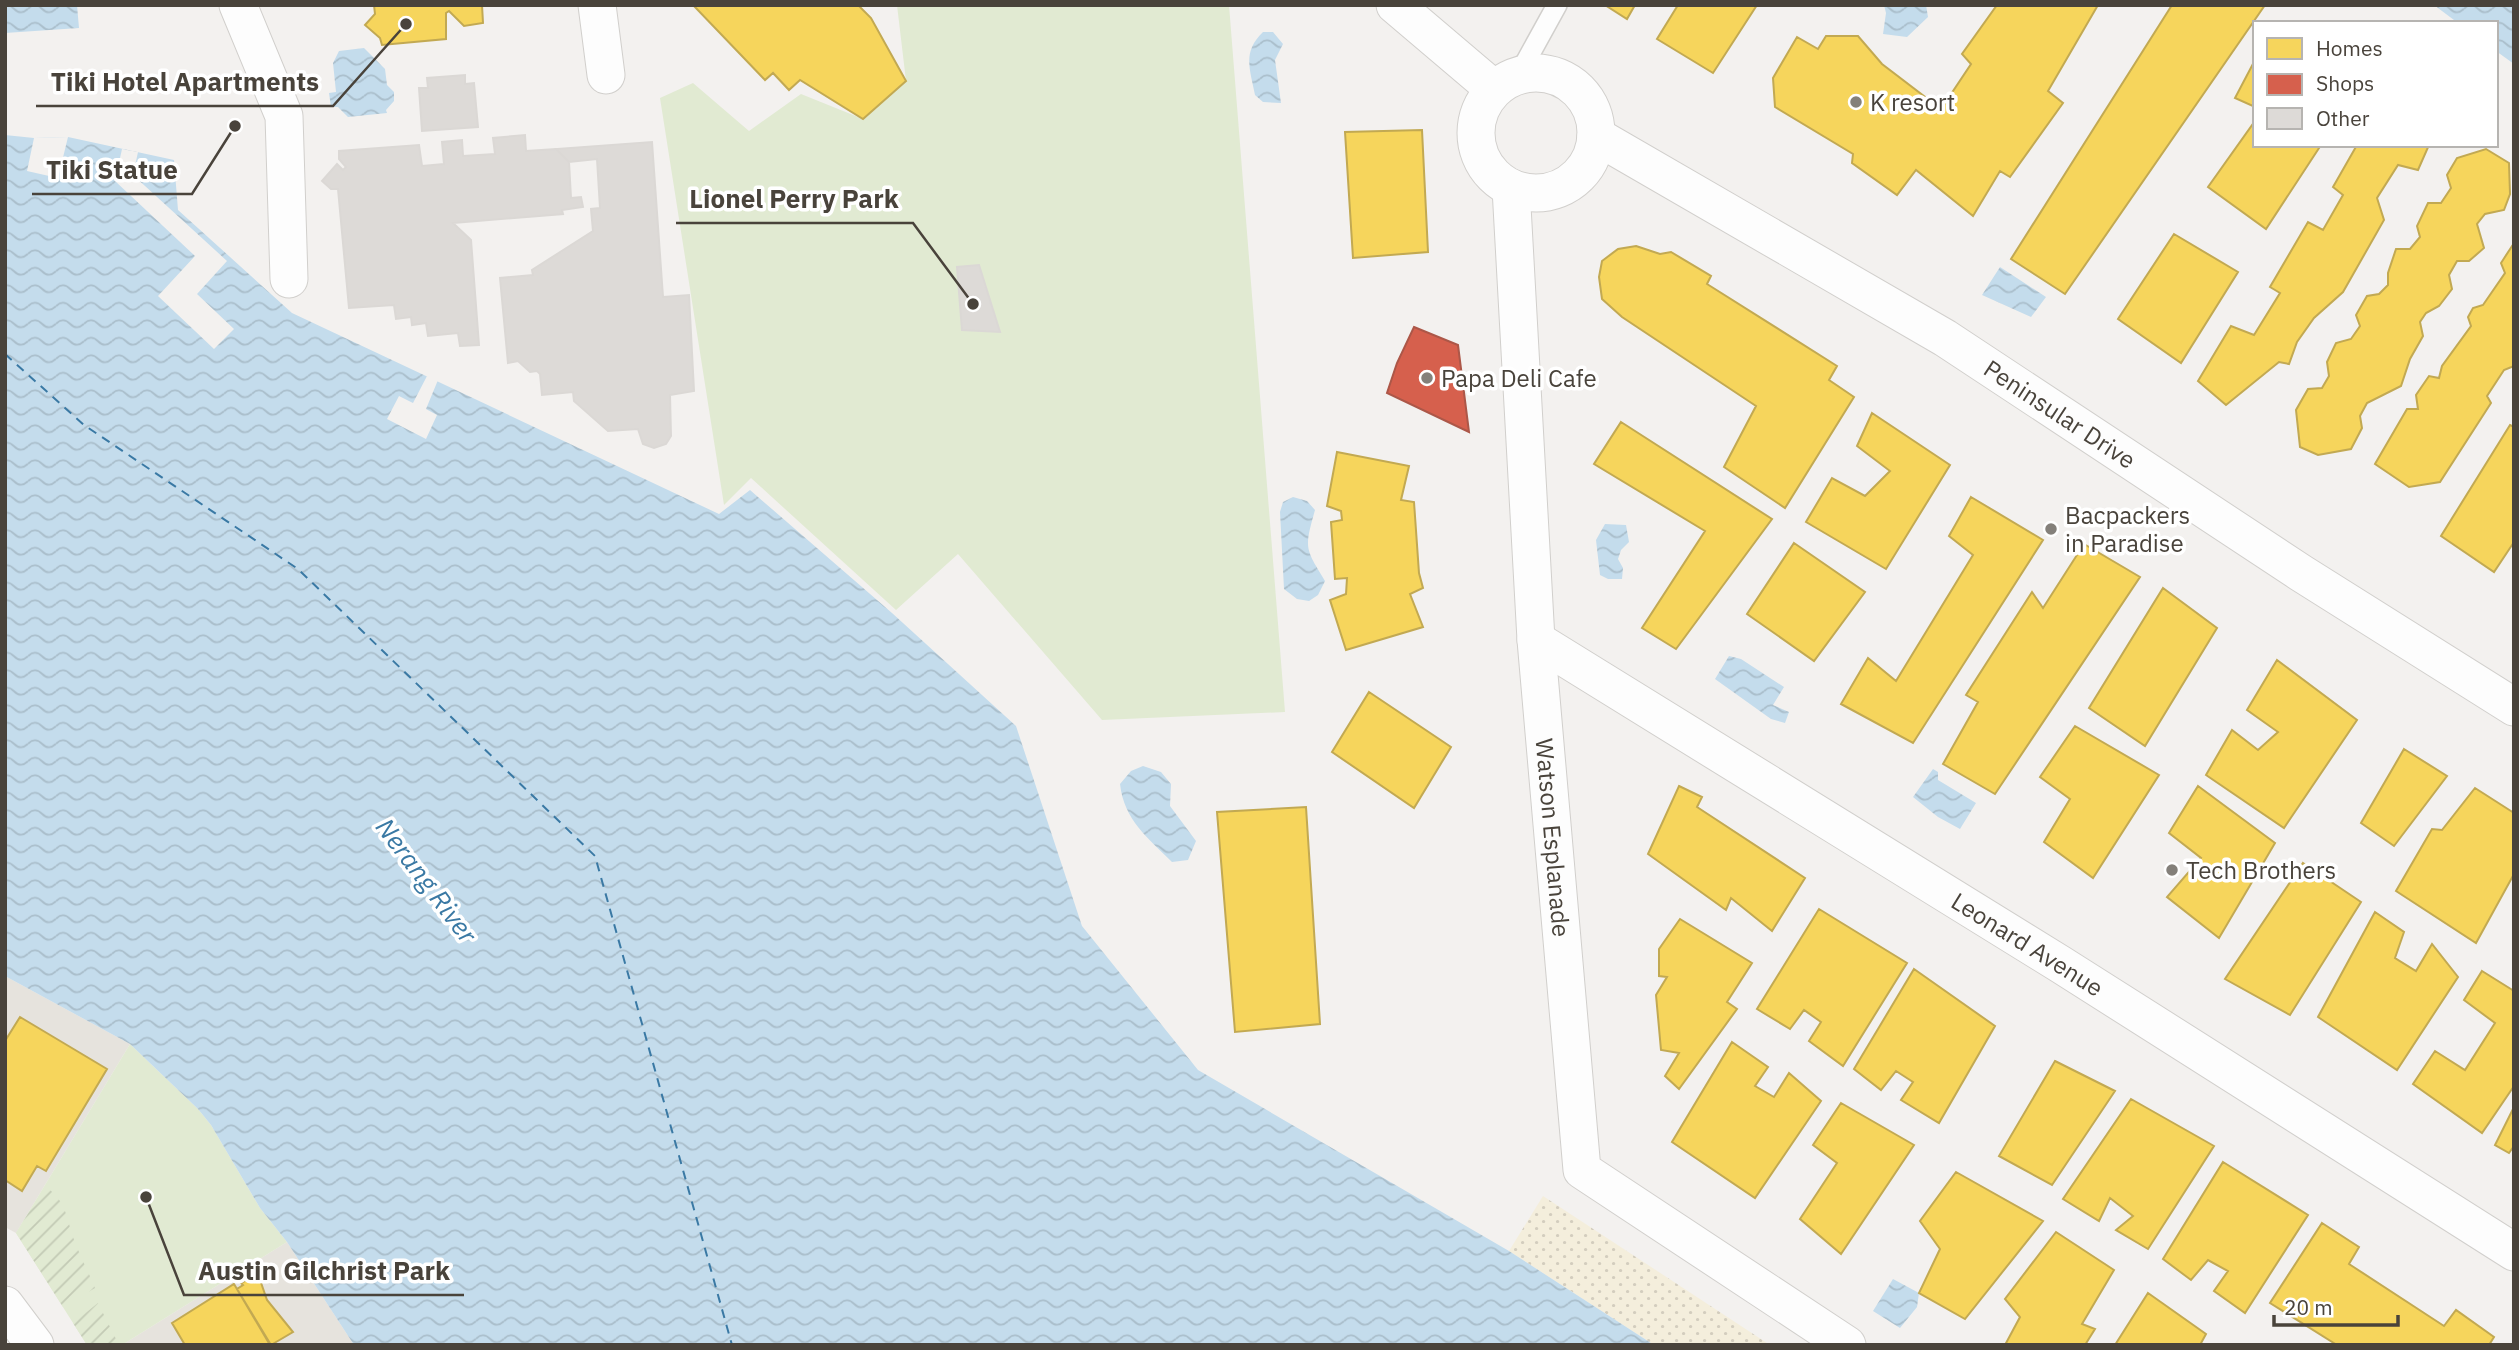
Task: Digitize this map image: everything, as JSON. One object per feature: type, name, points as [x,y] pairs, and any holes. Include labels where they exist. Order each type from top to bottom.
[{"type":"street","points":[[238,5],[284,116],[289,279]]},
{"type":"street","points":[[597,5],[606,75]]},
{"type":"street","points":[[1395,5],[1507,81]]},
{"type":"street","points":[[1543,73],[1561,78],[1576,88],[1587,102],[1594,118],[1596,136],[1589,160],[1574,180],[1544,193],[1527,193],[1511,188],[1497,179],[1485,166],[1475,135],[1478,118],[1484,102],[1507,81],[1543,73]]},
{"type":"street","name":"Peninsular Drive","points":[[1596,136],[1945,338],[2301,573],[2514,707]]},
{"type":"street","name":"Watson Esplanade","points":[[1511,188],[1536,640],[1583,1170],[1847,1345]]},
{"type":"street","name":"Leonard Avenue","points":[[1536,640],[2060,964],[2514,1252]]},
{"type":"street","points":[[5,1306],[35,1345]]},
{"type":"lane","points":[[1507,81],[1557,5]]},
{"type":"shaded area","points":[[5,976],[130,1044],[16,1233],[5,1227]]},
{"type":"shaded area","points":[[287,1242],[354,1345],[122,1345]]},
{"type":"sand","points":[[1543,1196],[1770,1345],[1654,1345],[1509,1251]]},
{"type":"green space","points":[[897,5],[1229,5],[1285,712],[1102,720],[958,554],[896,610],[751,478],[724,505],[660,98],[693,83],[749,131],[801,94],[863,119],[906,81]]},
{"type":"green space","points":[[130,1044],[198,1109],[211,1125],[260,1208],[287,1242],[122,1345],[87,1345],[16,1233]]},
{"type":"green space","points":[[45,1186],[65,1211],[77,1248],[95,1288],[63,1307],[16,1233]]},
{"type":"green space","points":[[98,1303],[119,1345],[87,1345],[73,1323]]},
{"type":"water","points":[[5,5],[77,5],[79,28],[5,33]]},
{"type":"water","points":[[1884,5],[1926,5],[1928,17],[1907,37],[1883,34],[1886,13]]},
{"type":"water","points":[[2434,5],[2514,5],[2514,64],[2498,52],[2498,21],[2455,21]]},
{"type":"water","points":[[1263,32],[1273,32],[1283,44],[1275,60],[1281,103],[1263,102],[1255,95],[1249,61],[1252,47]]},
{"type":"water","points":[[364,48],[385,69],[387,85],[394,92],[394,101],[386,110],[387,113],[348,117],[338,107],[331,107],[329,93],[336,92],[333,63],[339,51]]},
{"type":"water","name":"Nerang River","points":[[5,135],[68,137],[174,160],[178,210],[292,313],[719,514],[750,490],[892,613],[1016,726],[1082,926],[1198,1070],[1509,1251],[1654,1345],[354,1345],[287,1242],[260,1208],[211,1125],[198,1109],[130,1044],[5,976]]},
{"type":"water","points":[[2000,267],[2046,297],[2031,317],[1982,295]]},
{"type":"water","points":[[1293,497],[1307,501],[1315,510],[1308,548],[1325,581],[1318,595],[1309,601],[1297,599],[1284,589],[1280,512],[1283,502]]},
{"type":"water","points":[[1605,524],[1626,525],[1629,542],[1621,550],[1618,559],[1623,568],[1622,579],[1608,579],[1600,575],[1596,540]]},
{"type":"water","points":[[1729,656],[1741,659],[1784,687],[1773,705],[1789,712],[1785,723],[1771,719],[1715,679]]},
{"type":"water","points":[[1143,766],[1161,772],[1171,784],[1170,806],[1196,841],[1188,860],[1172,862],[1139,828],[1126,808],[1120,784],[1131,771]]},
{"type":"water","points":[[1933,769],[1938,772],[1938,780],[1976,803],[1960,829],[1938,817],[1913,797]]},
{"type":"water","points":[[1893,1279],[1919,1293],[1917,1307],[1900,1328],[1873,1311]]},
{"type":"pier","points":[[68,137],[58,178],[27,171],[34,138]]},
{"type":"pier","points":[[122,149],[138,152],[133,175],[227,261],[197,294],[234,329],[214,349],[158,296],[195,256],[115,181]]},
{"type":"pier","points":[[427,376],[438,380],[426,409],[437,415],[426,439],[387,419],[399,396],[413,403]]},
{"type":"building: Homes","points":[[374,5],[482,5],[483,23],[464,26],[449,11],[446,13],[446,39],[382,45],[380,38],[365,25],[375,14]]},
{"type":"building: Homes","points":[[693,5],[858,5],[871,18],[906,81],[863,119],[800,80],[789,90],[773,73],[765,80]]},
{"type":"building: Homes","points":[[1605,5],[1635,5],[1627,19]]},
{"type":"building: Homes","points":[[1678,5],[1757,5],[1713,73],[1657,39]]},
{"type":"building: Homes","points":[[1997,5],[2098,5],[2048,91],[2063,103],[2010,177],[2000,171],[1973,216],[1916,170],[1897,195],[1852,163],[1853,154],[1775,107],[1773,78],[1797,37],[1818,49],[1826,36],[1858,36],[1882,64],[1941,109],[1971,64],[1962,54]]},
{"type":"building: Homes","points":[[2172,5],[2265,5],[2065,294],[2011,259]]},
{"type":"building: Homes","points":[[2253,64],[2253,106],[2235,98]]},
{"type":"building: Homes","points":[[2253,124],[2253,147],[2320,147],[2266,229],[2208,187]]},
{"type":"building: Homes","points":[[1422,130],[1428,252],[1353,258],[1345,132]]},
{"type":"building: Homes","points":[[2356,147],[2428,147],[2418,170],[2398,165],[2377,198],[2384,220],[2343,292],[2314,318],[2297,342],[2289,364],[2279,362],[2226,405],[2198,381],[2231,326],[2254,335],[2280,293],[2270,287],[2308,222],[2323,230],[2343,195],[2333,187]]},
{"type":"building: Homes","points":[[2486,149],[2509,163],[2510,194],[2504,210],[2485,214],[2477,224],[2484,248],[2469,261],[2457,261],[2449,275],[2452,289],[2439,306],[2426,313],[2420,322],[2423,336],[2410,359],[2401,386],[2367,403],[2360,416],[2362,428],[2351,449],[2318,455],[2300,447],[2296,410],[2308,389],[2322,388],[2329,376],[2327,362],[2336,343],[2351,339],[2360,326],[2356,315],[2367,296],[2379,294],[2388,285],[2388,273],[2396,249],[2410,249],[2420,237],[2417,226],[2428,203],[2441,203],[2451,188],[2447,175],[2457,158]]},
{"type":"building: Homes","points":[[2174,234],[2238,272],[2181,363],[2118,319]]},
{"type":"building: Homes","points":[[2514,243],[2514,366],[2504,370],[2487,396],[2491,403],[2440,482],[2409,487],[2375,464],[2407,409],[2418,409],[2416,395],[2429,376],[2439,378],[2442,366],[2471,326],[2468,317],[2473,308],[2483,305],[2505,273],[2501,263]]},
{"type":"building: Homes","points":[[1636,246],[1660,254],[1671,252],[1711,276],[1707,284],[1837,366],[1829,380],[1854,397],[1785,508],[1724,467],[1756,406],[1622,317],[1602,299],[1599,277],[1602,261],[1618,249]]},
{"type":"building: Homes","points":[[1872,413],[1950,465],[1886,569],[1806,522],[1832,478],[1865,496],[1890,471],[1857,446]]},
{"type":"building: Homes","points":[[1621,422],[1772,519],[1676,649],[1642,628],[1705,531],[1594,464]]},
{"type":"building: Homes","points":[[2510,425],[2514,427],[2514,542],[2494,572],[2441,536]]},
{"type":"building: Homes","points":[[1337,452],[1409,466],[1401,500],[1414,502],[1419,573],[1423,588],[1410,594],[1423,627],[1346,650],[1330,600],[1346,594],[1347,578],[1335,579],[1331,522],[1342,520],[1341,511],[1327,506]]},
{"type":"building: Homes","points":[[1971,497],[2043,540],[1913,743],[1841,704],[1868,658],[1896,681],[1973,555],[1949,536]]},
{"type":"building: Homes","points":[[1794,543],[1865,592],[1814,661],[1747,614]]},
{"type":"building: Homes","points":[[2084,544],[2140,577],[1995,794],[1943,764],[1978,702],[1966,695],[2032,592],[2043,608]]},
{"type":"building: Homes","points":[[2163,588],[2217,628],[2145,746],[2089,708]]},
{"type":"building: Homes","points":[[2277,660],[2357,720],[2284,828],[2206,775],[2232,730],[2258,750],[2278,732],[2247,710]]},
{"type":"building: Homes","points":[[1369,692],[1451,747],[1414,808],[1332,752]]},
{"type":"building: Homes","points":[[2075,726],[2159,775],[2093,878],[2044,842],[2070,799],[2040,777]]},
{"type":"building: Homes","points":[[2404,749],[2447,776],[2394,846],[2361,823]]},
{"type":"building: Homes","points":[[1679,786],[1702,797],[1697,807],[1805,878],[1772,931],[1731,898],[1726,910],[1648,854]]},
{"type":"building: Homes","points":[[2198,786],[2275,843],[2219,938],[2167,897],[2201,858],[2169,833]]},
{"type":"building: Homes","points":[[2475,788],[2514,813],[2514,874],[2476,943],[2396,891],[2432,829],[2442,830]]},
{"type":"building: Homes","points":[[1306,807],[1320,1024],[1235,1032],[1217,812]]},
{"type":"building: Homes","points":[[2303,863],[2361,902],[2290,1015],[2225,979]]},
{"type":"building: Homes","points":[[1819,909],[1907,963],[1843,1066],[1809,1041],[1821,1022],[1804,1010],[1790,1029],[1757,1009]]},
{"type":"building: Homes","points":[[2375,912],[2404,932],[2395,958],[2416,971],[2432,944],[2458,977],[2397,1070],[2318,1017]]},
{"type":"building: Homes","points":[[1680,919],[1752,963],[1727,1002],[1737,1009],[1679,1089],[1665,1076],[1679,1053],[1661,1050],[1656,995],[1667,977],[1659,976],[1659,949]]},
{"type":"building: Homes","points":[[1914,969],[1995,1026],[1939,1123],[1901,1100],[1913,1082],[1896,1071],[1881,1090],[1854,1069]]},
{"type":"building: Homes","points":[[2482,971],[2514,991],[2514,1086],[2482,1133],[2413,1084],[2435,1051],[2465,1070],[2495,1023],[2464,1000]]},
{"type":"building: Homes","points":[[20,1017],[107,1069],[46,1171],[37,1166],[22,1191],[5,1180],[5,1041]]},
{"type":"building: Homes","points":[[1732,1042],[1768,1067],[1755,1086],[1774,1097],[1789,1073],[1821,1101],[1755,1198],[1672,1142]]},
{"type":"building: Homes","points":[[2055,1061],[2115,1091],[2052,1185],[1999,1156]]},
{"type":"building: Homes","points":[[2131,1099],[2214,1146],[2148,1249],[2116,1230],[2133,1216],[2110,1198],[2099,1221],[2063,1199]]},
{"type":"building: Homes","points":[[1841,1103],[1914,1145],[1841,1254],[1800,1219],[1837,1163],[1813,1145]]},
{"type":"building: Homes","points":[[2514,1107],[2514,1146],[2509,1153],[2495,1145]]},
{"type":"building: Homes","points":[[2223,1162],[2308,1215],[2245,1313],[2214,1291],[2228,1271],[2208,1260],[2191,1280],[2163,1259]]},
{"type":"building: Homes","points":[[1956,1172],[2043,1221],[1965,1319],[1919,1293],[1940,1249],[1920,1221]]},
{"type":"building: Homes","points":[[2322,1223],[2359,1247],[2349,1264],[2444,1326],[2456,1310],[2494,1337],[2489,1345],[2337,1345],[2270,1303]]},
{"type":"building: Homes","points":[[2056,1232],[2114,1270],[2082,1324],[2095,1329],[2085,1345],[2005,1345],[2020,1317],[2005,1299]]},
{"type":"building: Homes","points":[[258,1274],[267,1300],[293,1332],[271,1345],[237,1289],[243,1285],[241,1283]]},
{"type":"building: Homes","points":[[234,1284],[270,1345],[185,1345],[172,1323]]},
{"type":"building: Homes","points":[[2148,1293],[2206,1334],[2200,1345],[2115,1345]]},
{"type":"building: Shops","name":"Papa Deli Cafe","points":[[1414,327],[1458,345],[1469,432],[1387,393],[1397,363]]},
{"type":"building: Other","points":[[465,75],[465,84],[474,83],[478,127],[422,131],[419,88],[428,88],[427,78]]},
{"type":"building: Other","points":[[525,135],[526,151],[556,149],[569,162],[571,198],[581,197],[583,207],[562,210],[563,214],[453,223],[471,240],[479,345],[460,346],[458,333],[428,336],[426,323],[412,325],[411,317],[396,319],[394,305],[349,308],[338,189],[331,189],[322,181],[337,164],[343,170],[346,167],[339,159],[339,151],[419,145],[422,166],[444,164],[442,142],[462,140],[463,156],[495,154],[493,138]]},
{"type":"building: Other","points":[[652,142],[663,297],[689,295],[694,391],[670,395],[671,436],[666,444],[654,448],[643,444],[638,429],[608,431],[574,401],[573,392],[542,395],[540,374],[537,371],[530,372],[518,361],[508,363],[500,278],[533,275],[532,270],[593,231],[591,209],[600,208],[597,159],[569,162],[556,149]]},
{"type":"building: Other","points":[[979,265],[1000,332],[962,330],[957,267]]},
{"type":"ferry route","points":[[5,354],[84,425],[298,569],[595,856],[732,1345]]},
{"type":"place","name":"Tiki Hotel Apartments","points":[[406,24]]},
{"type":"place","name":"K resort","points":[[1856,102]]},
{"type":"place","name":"Tiki Statue","points":[[235,126]]},
{"type":"place","name":"Lionel Perry Park","points":[[973,304]]},
{"type":"place","name":"Papa Deli Cafe","points":[[1427,378]]},
{"type":"place","name":"Bacpackers in Paradise","points":[[2051,529]]},
{"type":"place","name":"Tech Brothers","points":[[2172,870]]},
{"type":"place","name":"Austin Gilchrist Park","points":[[146,1197]]}]
